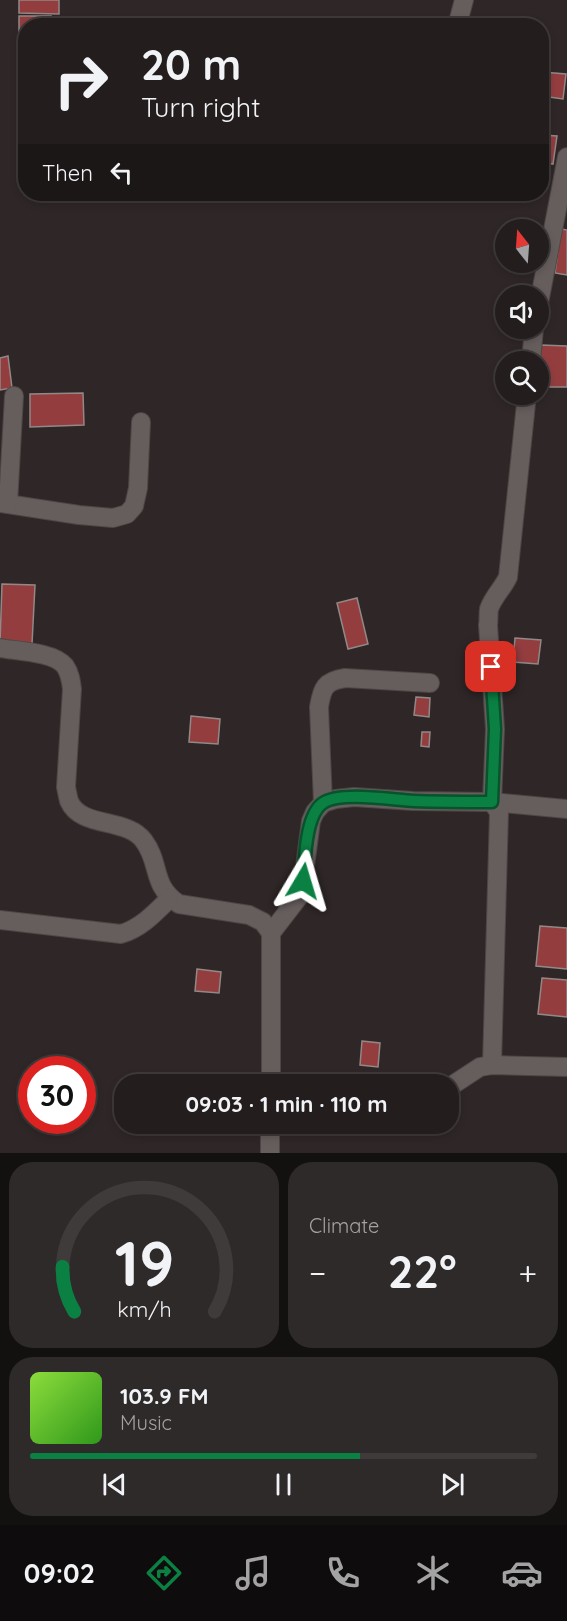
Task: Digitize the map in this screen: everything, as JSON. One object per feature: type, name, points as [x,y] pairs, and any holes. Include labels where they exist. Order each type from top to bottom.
[{"type":"street","points":[[459,18],[464,0]]},
{"type":"street","points":[[544,285],[562,213],[567,157]]},
{"type":"street","points":[[14,396],[4,503],[113,518],[127,514],[134,506],[138,488],[141,422]]},
{"type":"street","points":[[492,1065],[499,812],[492,802],[495,729],[488,625],[489,611],[493,601],[508,577],[526,405]]},
{"type":"street","points":[[0,648],[57,659],[70,675],[72,689],[66,788],[70,802],[76,811],[86,817],[128,829],[143,838],[150,850],[163,890],[179,904],[249,915],[263,922],[271,933],[271,1074]]},
{"type":"street","points":[[323,803],[319,707],[321,693],[327,684],[345,678],[430,683]]},
{"type":"street","points":[[271,933],[298,898],[303,881],[311,821],[323,803],[354,797],[413,801],[492,802],[567,809]]},
{"type":"street","points":[[0,920],[121,934],[131,931],[147,920],[170,898]]},
{"type":"street","points":[[459,1081],[480,1067],[492,1065],[567,1067]]},
{"type":"street","points":[[270,1134],[270,1153]]},
{"type":"building","points":[[19,0],[59,0],[59,14],[19,13]]},
{"type":"building","points":[[19,16],[51,16],[51,18],[19,18]]},
{"type":"building","points":[[549,73],[566,74],[563,99],[549,97]]},
{"type":"building","points":[[549,135],[557,136],[553,164],[549,163]]},
{"type":"building","points":[[561,229],[567,230],[567,275],[555,273]]},
{"type":"building","points":[[541,345],[567,346],[567,387],[549,387],[549,351],[541,351]]},
{"type":"building","points":[[8,356],[12,388],[0,390],[0,358]]},
{"type":"building","points":[[83,393],[84,425],[30,427],[30,394]]},
{"type":"building","points":[[2,584],[35,585],[32,644],[0,643]]},
{"type":"building","points":[[357,598],[368,644],[348,649],[337,603]]},
{"type":"building","points":[[515,638],[541,640],[538,664],[513,662]]},
{"type":"building","points":[[416,697],[430,698],[429,717],[414,715]]},
{"type":"building","points":[[191,716],[220,719],[218,744],[189,742]]},
{"type":"building","points":[[422,732],[430,732],[429,747],[421,746]]},
{"type":"building","points":[[540,926],[567,928],[567,969],[536,966]]},
{"type":"building","points":[[197,969],[221,972],[219,993],[195,991]]},
{"type":"building","points":[[542,978],[567,980],[567,1017],[538,1014]]},
{"type":"building","points":[[362,1041],[380,1043],[378,1067],[360,1065]]},
{"type":"route","points":[[303,881],[311,821],[323,803],[354,797],[413,801],[492,802],[495,729],[491,667]]}]
